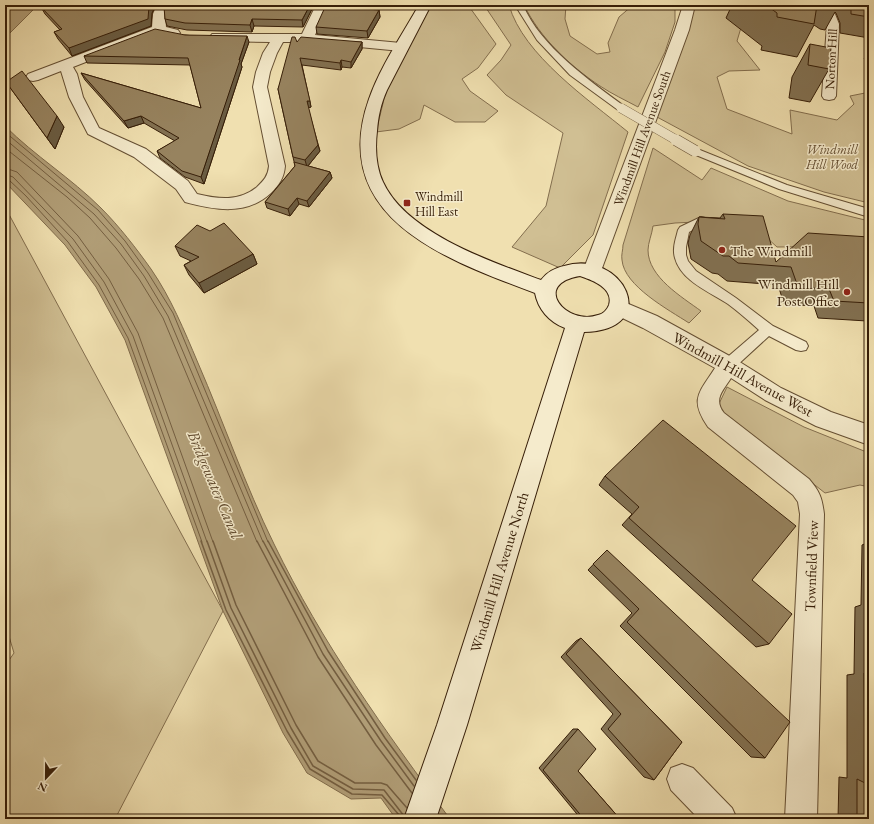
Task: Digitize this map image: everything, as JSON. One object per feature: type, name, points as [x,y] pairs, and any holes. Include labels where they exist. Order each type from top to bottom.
[{"type":"street","points":[[159,29],[159,14],[163,5]]},
{"type":"street","points":[[307,38],[322,5]]},
{"type":"street","points":[[424,5],[401,47],[375,101],[369,125],[367,148],[371,171],[378,190],[394,210],[413,226],[452,251],[492,269],[546,289]]},
{"type":"street","name":"Windmill Hill Avenue South","points":[[592,271],[690,5]]},
{"type":"street","name":"Norton Hill","points":[[816,5],[830,17],[833,24],[829,96]]},
{"type":"street","points":[[33,77],[159,29],[165,32],[187,36]]},
{"type":"street","points":[[201,36],[307,38],[401,47]]},
{"type":"street","points":[[65,65],[70,74],[76,97],[93,131],[140,153],[182,185],[191,198],[213,204],[241,204],[261,193],[276,178],[277,166],[260,87],[263,72],[270,53],[279,37]]},
{"type":"street","points":[[580,269],[592,271],[612,282],[618,291],[620,300],[614,315],[607,321],[597,324],[576,324],[556,313],[548,302],[546,289],[550,281],[558,274],[568,270],[580,269]]},
{"type":"street","name":"Windmill Hill Avenue West","points":[[618,308],[650,322],[728,365],[773,394],[817,416],[869,435]]},
{"type":"street","name":"Windmill Hill Avenue North","points":[[420,819],[452,725],[576,324]]},
{"type":"street","name":"Townfield View","points":[[728,365],[708,396],[708,409],[716,420],[801,487],[810,498],[812,514],[801,819]]},
{"type":"street","points":[[682,779],[721,819]]},
{"type":"lane","points":[[519,5],[520,10],[544,43],[574,72],[621,108],[695,150],[783,187],[841,203],[869,213]]},
{"type":"lane","points":[[841,203],[869,208]]},
{"type":"lane","points":[[701,221],[684,230],[679,252],[683,263],[692,274],[768,330],[801,346]]},
{"type":"lane","points":[[728,365],[768,330]]},
{"type":"green space","points":[[429,5],[468,5],[496,44],[478,68],[462,79],[470,91],[498,111],[485,122],[455,122],[424,105],[420,119],[399,129],[376,132],[385,95],[403,52]]},
{"type":"green space","points":[[484,5],[509,5],[517,24],[528,41],[543,59],[577,91],[628,132],[593,235],[560,268],[512,247],[546,206],[563,133],[506,95],[487,75],[501,60],[511,45]]},
{"type":"green space","points":[[524,5],[566,5],[565,19],[570,36],[597,54],[610,52],[608,43],[619,17],[633,5],[675,5],[675,22],[665,52],[638,107],[600,86],[578,70],[547,40],[538,29]]},
{"type":"green space","name":"Windmill Hill Wood","points":[[704,5],[742,5],[743,21],[737,41],[760,70],[729,71],[717,77],[727,109],[792,134],[790,110],[837,120],[854,104],[850,96],[865,93],[869,102],[869,203],[824,192],[748,166],[657,117],[693,7]]},
{"type":"green space","name":"Windmill Hill Wood","points":[[653,148],[702,180],[711,168],[788,201],[869,221],[869,246],[777,247],[755,227],[717,221],[675,223],[653,226],[648,250],[649,260],[654,269],[667,285],[701,311],[689,323],[639,288],[630,279],[622,260],[623,245]]},
{"type":"green space","points":[[5,207],[223,611],[115,819],[5,819],[5,666],[14,653],[5,623]]},
{"type":"green space","points":[[727,387],[804,427],[869,453],[869,487],[860,485],[825,493],[717,408]]},
{"type":"water","points":[[5,5],[38,5],[5,38]]},
{"type":"water","name":"Bridgewater Canal","points":[[5,126],[101,208],[127,237],[158,280],[182,326],[263,522],[293,581],[356,686],[450,819],[396,819],[381,798],[351,799],[307,773],[283,733],[223,611],[125,340],[96,287],[65,245],[5,182]]},
{"type":"building","points":[[48,5],[150,5],[148,19],[69,48],[54,32],[62,29],[41,7]]},
{"type":"building","points":[[165,5],[310,5],[302,20],[252,19],[250,25],[185,23],[165,19]]},
{"type":"building","points":[[326,5],[370,5],[367,9],[379,10],[367,31],[316,27]]},
{"type":"building","points":[[766,5],[817,5],[814,24],[777,17],[777,13]]},
{"type":"building","points":[[851,5],[869,5],[869,17],[851,14]]},
{"type":"building","points":[[155,29],[185,35],[247,36],[201,177],[182,171],[157,151],[179,138],[141,116],[124,121],[81,73],[201,108],[188,58],[84,56]]},
{"type":"building","points":[[292,37],[295,37],[297,42],[301,37],[362,42],[351,62],[341,60],[340,63],[300,58],[310,101],[307,101],[318,145],[305,160],[293,157],[278,89]]},
{"type":"building","points":[[810,44],[831,48],[829,69],[808,65]]},
{"type":"building","points":[[22,71],[57,116],[47,138],[6,82]]},
{"type":"building","points":[[294,162],[330,172],[307,201],[297,198],[288,209],[265,202],[295,166]]},
{"type":"building","points":[[723,214],[763,216],[776,262],[808,233],[869,237],[869,263],[867,263],[869,268],[869,303],[834,301],[829,289],[798,287],[791,267],[738,263],[729,256],[723,256],[701,241],[698,224],[699,217],[725,219]]},
{"type":"building","points":[[224,223],[253,254],[199,283],[184,265],[199,257],[175,246],[197,225],[210,231]]},
{"type":"building","points":[[663,420],[796,526],[752,580],[792,614],[769,644],[629,518],[639,507],[605,476]]},
{"type":"building","points":[[607,550],[790,722],[765,758],[627,622],[639,609],[593,564]]},
{"type":"building","points":[[581,638],[682,742],[654,780],[608,729],[621,714],[566,654]]},
{"type":"building","points":[[864,673],[869,675],[869,819],[857,819],[857,779],[865,783]]},
{"type":"building","points":[[578,729],[596,749],[578,771],[620,819],[584,819],[543,770]]},
{"type":"place","name":"Windmill Hill East","points":[[407,203]]},
{"type":"place","name":"The Windmill","points":[[722,250]]},
{"type":"place","name":"Windmill Hill Post Office","points":[[847,292]]}]
